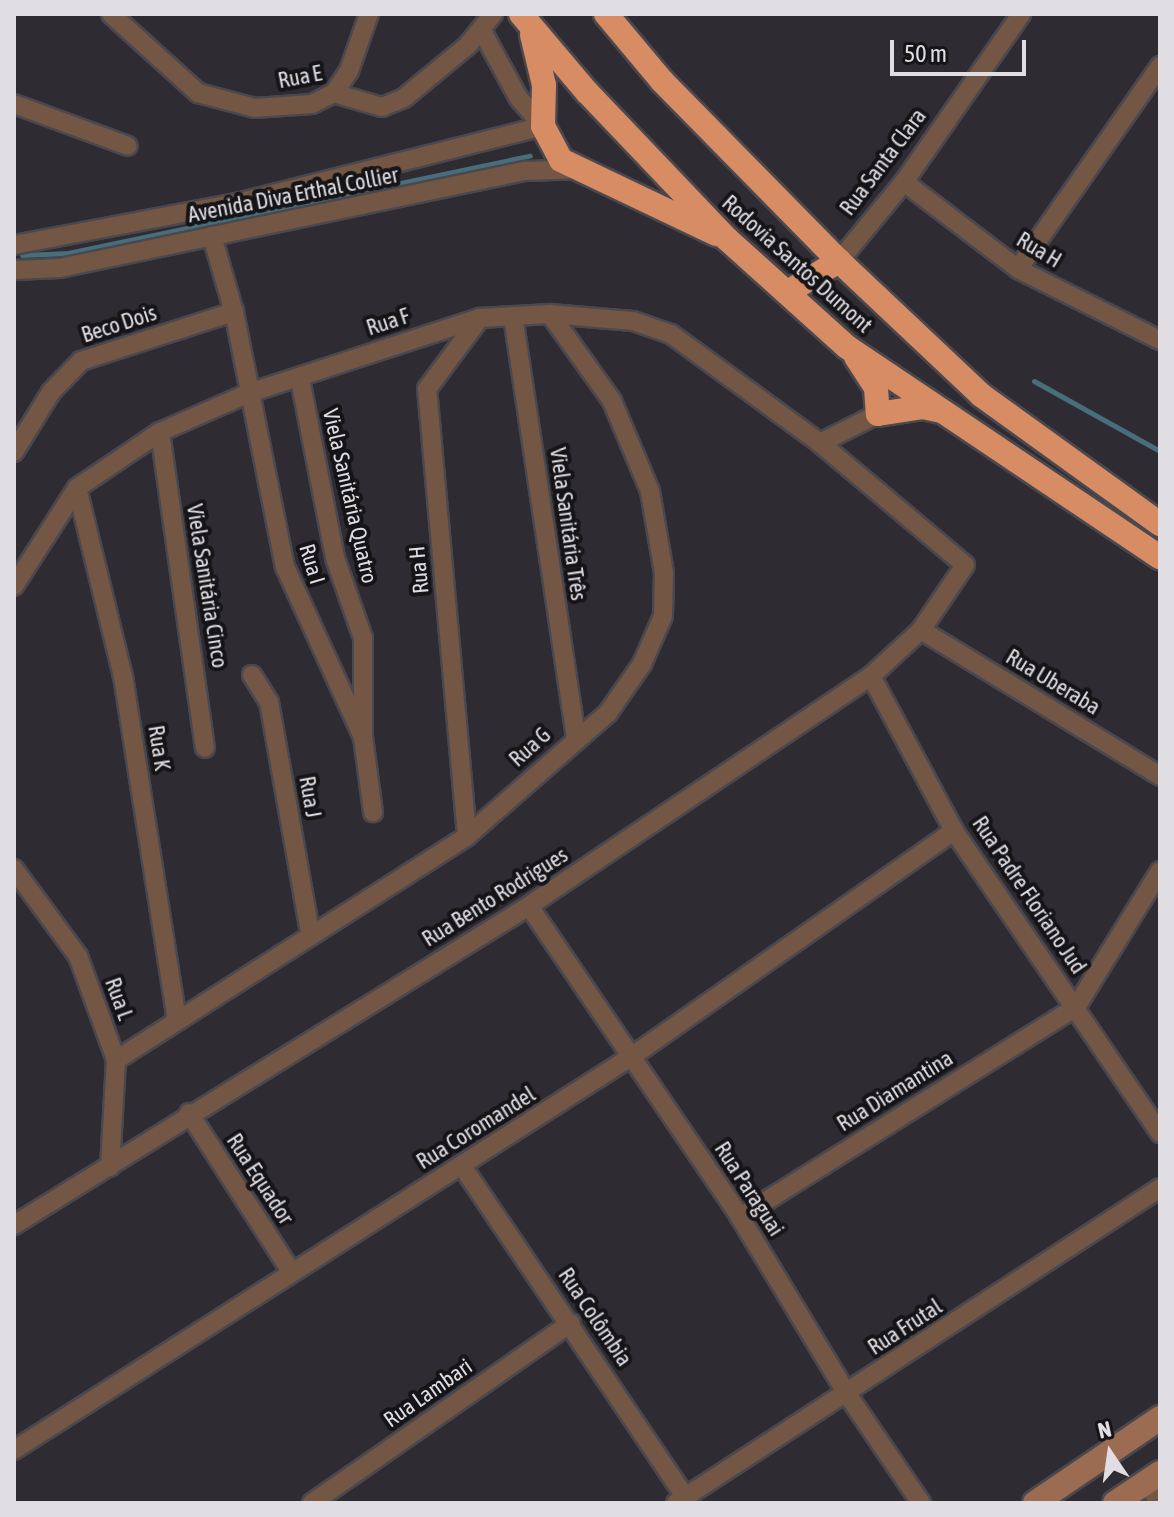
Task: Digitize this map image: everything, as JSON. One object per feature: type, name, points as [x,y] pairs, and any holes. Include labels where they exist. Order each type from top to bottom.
[{"type":"highway","name":"Rodovia Santos Dumont","points":[[606,14],[662,81],[839,261],[981,395],[1160,524]]},
{"type":"highway","name":"Rodovia Santos Dumont","points":[[525,20],[727,239],[847,347],[1160,557]]},
{"type":"highway","points":[[525,20],[541,64],[543,126],[561,160],[727,239]]},
{"type":"highway","points":[[788,292],[813,282],[839,261]]},
{"type":"highway","points":[[847,347],[871,377],[878,414],[923,407],[948,412]]},
{"type":"highway","points":[[1131,505],[1160,514]]},
{"type":"street","name":"Rua E","points":[[111,14],[198,93],[255,108],[312,104],[334,93],[382,107],[404,98],[481,29],[493,14]]},
{"type":"street","points":[[334,93],[349,71],[369,14]]},
{"type":"street","name":"Rua Santa Clara","points":[[839,261],[904,182],[1021,14]]},
{"type":"street","points":[[481,29],[518,97],[543,126]]},
{"type":"street","points":[[1018,269],[1160,66]]},
{"type":"street","points":[[14,104],[128,146]]},
{"type":"street","name":"Avenida Diva Erthal Collier","points":[[14,245],[241,202],[543,126]]},
{"type":"street","name":"Avenida Diva Erthal Collier","points":[[14,270],[60,268],[526,171],[581,169]]},
{"type":"street","name":"Rua H","points":[[904,182],[1018,269],[1160,340]]},
{"type":"street","name":"Rua I","points":[[212,236],[234,312],[285,567],[363,737]]},
{"type":"street","name":"Beco Dois","points":[[14,452],[51,392],[81,361],[234,312]]},
{"type":"street","name":"Rua F","points":[[14,586],[77,488],[160,432],[249,393],[300,379],[480,318],[550,314],[633,321],[671,334],[820,443],[965,565]]},
{"type":"street","name":"Rua G","points":[[116,1060],[310,932],[467,836],[608,713],[642,664],[663,616],[664,573],[650,491],[612,401],[550,314]]},
{"type":"street","name":"Viela Sanitária Três","points":[[513,316],[576,738]]},
{"type":"street","name":"Rua H","points":[[467,836],[427,389],[480,318]]},
{"type":"street","name":"Viela Sanitária Quatro","points":[[300,379],[335,558],[363,638],[363,737],[373,812]]},
{"type":"street","points":[[820,443],[878,414]]},
{"type":"street","name":"Viela Sanitária Cinco","points":[[160,432],[205,748]]},
{"type":"street","name":"Rua K","points":[[77,488],[123,676],[177,1020]]},
{"type":"street","name":"Rua Bento Rodrigues","points":[[14,1225],[110,1167],[189,1113],[529,906],[871,676],[921,630],[965,565]]},
{"type":"street","name":"Rua Uberaba","points":[[921,630],[1160,776]]},
{"type":"street","name":"Rua J","points":[[252,675],[269,702],[310,932]]},
{"type":"street","name":"Rua Padre Floriano Jud","points":[[871,676],[954,831],[1160,1133]]},
{"type":"street","name":"Rua Coromandel","points":[[14,1450],[631,1057],[954,831]]},
{"type":"street","name":"Rua L","points":[[14,869],[78,956],[116,1060],[110,1167]]},
{"type":"street","points":[[1076,1007],[1160,871]]},
{"type":"street","name":"Rua Paraguai","points":[[529,906],[740,1217],[847,1394],[921,1503]]},
{"type":"street","name":"Rua Diamantina","points":[[740,1217],[1076,1007]]},
{"type":"street","name":"Rua Equador","points":[[189,1113],[291,1271]]},
{"type":"street","name":"Rua Colômbia","points":[[462,1166],[571,1323],[680,1500]]},
{"type":"street","name":"Rua Frutal","points":[[680,1500],[1160,1188]]},
{"type":"street","name":"Rua Lambari","points":[[312,1503],[571,1323]]},
{"type":"street","points":[[1035,1503],[1160,1418]]},
{"type":"street","points":[[1115,1503],[1153,1477],[1160,1503]]},
{"type":"waterway","points":[[22,255],[68,253],[530,156]]},
{"type":"waterway","points":[[1034,381],[1160,451]]}]
